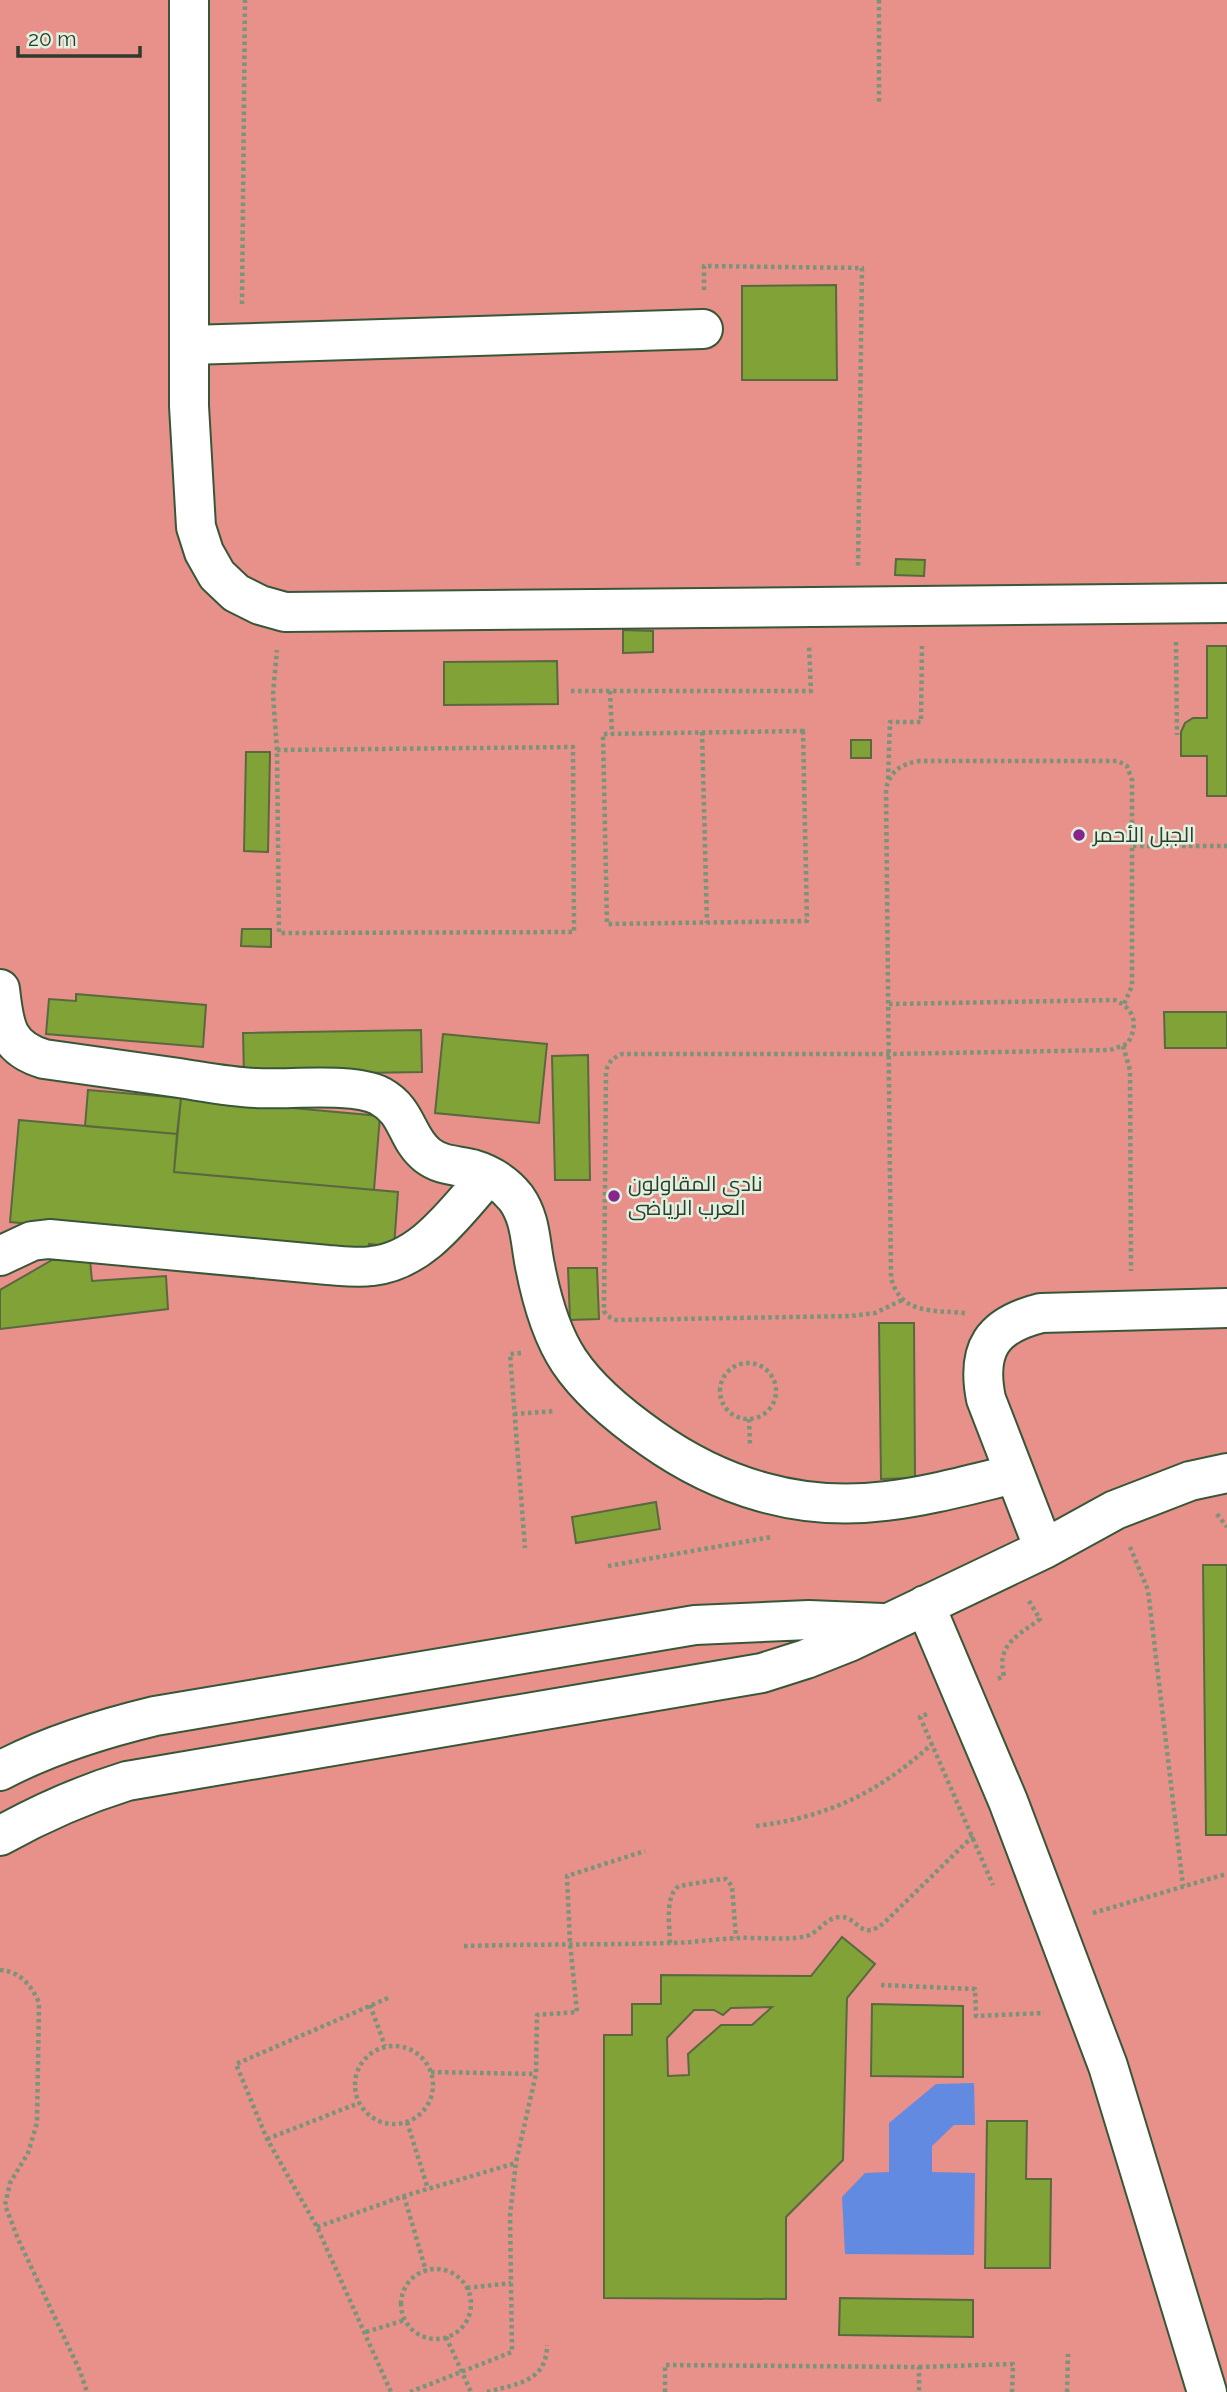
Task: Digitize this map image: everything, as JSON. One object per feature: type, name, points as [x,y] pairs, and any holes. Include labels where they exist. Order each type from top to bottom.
[{"type":"lane","points":[[189,0],[189,407],[196,527],[204,552],[218,575],[236,593],[260,605],[285,612],[1227,603]]},
{"type":"lane","points":[[189,345],[703,328]]},
{"type":"lane","points":[[0,989],[5,1025],[10,1037],[30,1055],[233,1086],[358,1089],[376,1094],[393,1104],[405,1118],[418,1147],[428,1156],[440,1163],[471,1169],[488,1176],[504,1185],[517,1199],[526,1215],[531,1233],[534,1264],[545,1307],[569,1361],[610,1406],[661,1445],[701,1469],[753,1491],[819,1503],[863,1503],[919,1496],[1014,1475]]},
{"type":"lane","points":[[0,1256],[32,1241],[49,1239],[328,1265],[373,1266],[393,1261],[422,1245],[488,1176]]},
{"type":"lane","points":[[1044,1549],[986,1399],[981,1376],[986,1352],[998,1332],[1018,1318],[1041,1313],[1227,1308]]},
{"type":"lane","points":[[0,1836],[40,1813],[83,1795],[127,1782],[762,1673],[806,1659],[889,1623],[1044,1549],[1115,1510],[1190,1481],[1227,1474]]},
{"type":"lane","points":[[925,1605],[1008,1801],[1084,1998],[1108,2066],[1207,2392]]},
{"type":"lane","points":[[0,1771],[64,1742],[132,1721],[695,1625],[809,1620],[889,1623]]},
{"type":"lane","points":[[398,1675],[410,1733]]},
{"type":"path","points":[[241,343],[245,0]]},
{"type":"path","points":[[879,0],[879,103]]},
{"type":"path","points":[[703,328],[704,266],[862,268],[857,608]]},
{"type":"path","points":[[571,691],[811,691],[807,608]]},
{"type":"path","points":[[277,750],[573,747],[574,932],[279,933],[274,703],[275,666],[285,612]]},
{"type":"path","points":[[922,634],[921,722],[890,722],[886,789],[891,1278],[894,1290],[902,1300],[918,1309],[1018,1318]]},
{"type":"path","points":[[610,691],[612,734]]},
{"type":"path","points":[[803,731],[807,921],[607,924],[603,734],[702,732],[803,731]]},
{"type":"path","points":[[702,732],[707,923]]},
{"type":"path","points":[[888,779],[905,763],[919,761],[1118,761],[1127,766],[1132,780],[1132,986],[1124,1004]]},
{"type":"path","points":[[1133,846],[1227,846]]},
{"type":"path","points":[[889,1004],[1107,1000],[1124,1004],[1130,1011],[1135,1028],[1132,1037],[1123,1046],[1110,1050],[890,1054],[635,1054],[614,1057],[606,1071],[604,1311],[607,1316],[616,1320],[851,1316],[875,1313],[902,1300]]},
{"type":"path","points":[[1123,1046],[1130,1070],[1132,1310]]},
{"type":"path","points":[[525,1548],[510,1354],[545,1351],[569,1361]]},
{"type":"path","points":[[743,1363],[754,1363],[771,1374],[776,1382],[777,1393],[768,1411],[759,1417],[738,1417],[723,1403],[721,1383],[734,1367],[743,1363]]},
{"type":"path","points":[[1115,1510],[1148,1590],[1183,1886]]},
{"type":"path","points":[[608,1566],[772,1537]]},
{"type":"path","points":[[756,1826],[789,1822],[851,1801],[890,1779],[932,1744]]},
{"type":"path","points":[[464,1946],[670,1943],[806,1936],[839,1917],[848,1919],[863,1930],[877,1929],[1008,1801]]},
{"type":"path","points":[[410,2392],[512,2352],[510,2216],[516,2162],[536,2074],[537,2015],[577,2012],[567,1876],[645,1852]]},
{"type":"path","points":[[670,1943],[670,1902],[674,1889],[721,1879],[726,1879],[732,1886],[736,1938]]},
{"type":"path","points":[[0,1970],[21,1977],[33,1988],[39,2003],[37,2123],[28,2153],[10,2183],[5,2205],[87,2392]]},
{"type":"path","points":[[881,1984],[975,1989],[976,2016],[1043,2013],[1084,1998]]},
{"type":"path","points":[[388,1998],[236,2064],[267,2139],[317,2227],[391,2392]]},
{"type":"path","points":[[370,2005],[385,2046]]},
{"type":"path","points":[[385,2046],[413,2050],[424,2060],[431,2072],[433,2087],[429,2102],[420,2114],[407,2122],[385,2123],[366,2112],[359,2103],[355,2076],[361,2063],[372,2052],[385,2046]]},
{"type":"path","points":[[431,2072],[536,2074]]},
{"type":"path","points":[[267,2139],[359,2103]]},
{"type":"path","points":[[407,2122],[428,2189]]},
{"type":"path","points":[[317,2227],[404,2196],[516,2162]]},
{"type":"path","points":[[404,2196],[426,2271]]},
{"type":"path","points":[[438,2269],[450,2272],[467,2288],[471,2300],[466,2323],[458,2332],[435,2339],[412,2330],[405,2320],[401,2308],[402,2296],[415,2276],[438,2269]]},
{"type":"path","points":[[467,2288],[511,2283]]},
{"type":"path","points":[[366,2332],[405,2320]]},
{"type":"path","points":[[446,2337],[471,2392]]},
{"type":"path","points":[[487,2392],[508,2389],[526,2381],[540,2370],[547,2354],[547,2345]]},
{"type":"path","points":[[1067,2392],[1068,2354]]},
{"type":"path","points":[[665,2392],[665,2365],[919,2367],[1013,2364],[1012,2392]]},
{"type":"path","points":[[919,2367],[919,2392]]},
{"type":"shaded area","name":"نادى المقاولون العرب الرياضى","points":[[0,0],[1227,0],[1227,2392],[0,2392]]},
{"type":"water","points":[[974,2083],[975,2125],[954,2125],[932,2146],[932,2172],[975,2173],[974,2255],[845,2254],[842,2197],[865,2173],[889,2172],[889,2123],[936,2084]]},
{"type":"building","points":[[836,285],[837,380],[742,380],[742,286]]},
{"type":"building","points":[[896,559],[925,560],[924,576],[895,575]]},
{"type":"building","points":[[623,630],[653,631],[653,652],[623,653]]},
{"type":"building","points":[[1207,646],[1227,646],[1227,796],[1207,796],[1207,756],[1181,756],[1181,732],[1185,723],[1193,718],[1207,718]]},
{"type":"building","points":[[557,661],[558,704],[444,705],[444,662]]},
{"type":"building","points":[[851,740],[871,740],[871,758],[851,758]]},
{"type":"building","points":[[246,752],[270,752],[268,852],[244,851]]},
{"type":"building","points":[[242,929],[271,929],[271,947],[241,946]]},
{"type":"building","points":[[76,994],[206,1005],[203,1047],[46,1034],[49,999],[76,1001]]},
{"type":"building","points":[[1164,1012],[1227,1012],[1227,1048],[1165,1048]]},
{"type":"building","points":[[421,1030],[422,1072],[244,1075],[243,1033]]},
{"type":"building","points":[[443,1034],[547,1044],[539,1123],[435,1113]]},
{"type":"building","points":[[588,1055],[590,1180],[555,1180],[552,1056]]},
{"type":"building","points":[[88,1090],[181,1098],[177,1134],[85,1126]]},
{"type":"building","points":[[181,1098],[380,1116],[374,1190],[174,1172]]},
{"type":"building","points":[[19,1120],[177,1134],[174,1172],[398,1192],[394,1247],[369,1244],[369,1254],[10,1222]]},
{"type":"building","points":[[52,1260],[90,1260],[92,1281],[166,1276],[168,1309],[0,1329],[0,1290]]},
{"type":"building","points":[[568,1268],[597,1268],[599,1319],[570,1320]]},
{"type":"building","points":[[879,1323],[914,1323],[915,1478],[881,1479]]},
{"type":"building","points":[[656,1502],[660,1529],[576,1543],[572,1517]]},
{"type":"building","points":[[1203,1565],[1227,1565],[1227,1835],[1206,1835]]},
{"type":"building","points":[[842,1937],[875,1964],[847,1998],[843,2160],[786,2217],[786,2299],[604,2298],[604,2035],[632,2035],[632,2004],[661,2004],[661,1975],[811,1976]],"holes":[[[772,2007],[752,2025],[721,2025],[688,2054],[689,2075],[668,2076],[667,2038],[694,2010],[714,2010],[723,2015],[731,2008]]]},
{"type":"building","points":[[872,2004],[963,2006],[963,2077],[871,2076]]},
{"type":"building","points":[[987,2121],[1027,2121],[1026,2179],[1051,2179],[1050,2268],[985,2268]]},
{"type":"building","points":[[840,2298],[973,2300],[973,2337],[839,2335]]},
{"type":"place","name":"الجبل الأحمر","points":[[1079,835]]},
{"type":"place","name":"نادى المقاولون العرب الرياضى","points":[[614,1196]]}]
